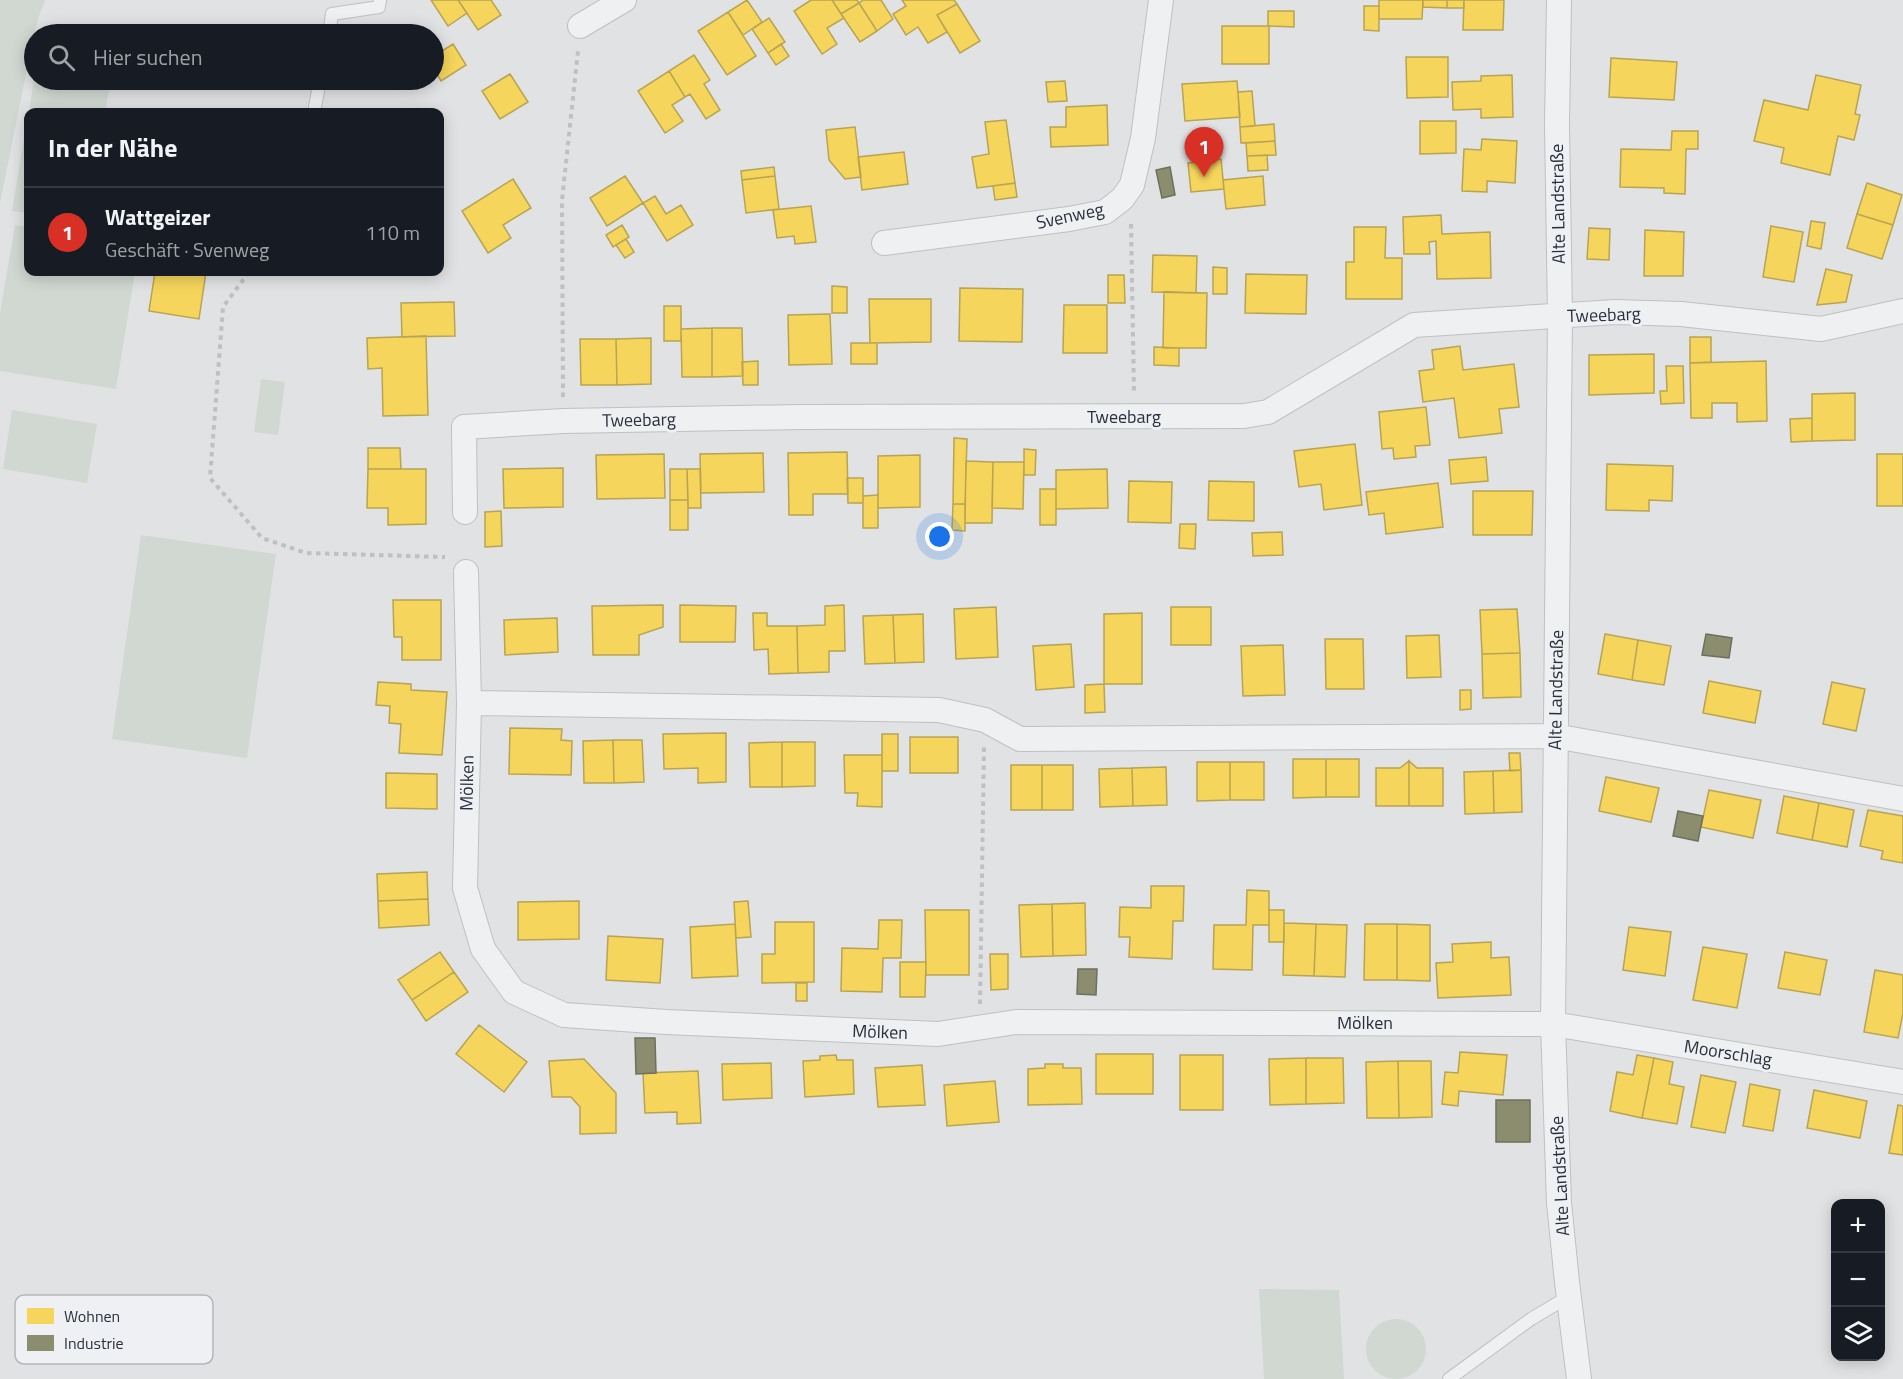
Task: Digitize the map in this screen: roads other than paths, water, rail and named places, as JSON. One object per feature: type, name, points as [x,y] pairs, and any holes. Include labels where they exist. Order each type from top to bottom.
[{"type":"street","points":[[580,26],[624,0]]},
{"type":"street","name":"Svenweg","points":[[884,243],[1069,219],[1105,212],[1122,199],[1132,185],[1143,138],[1161,0]]},
{"type":"street","name":"Alte Landstraße","points":[[1558,0],[1560,316],[1553,1024],[1559,1203],[1579,1379]]},
{"type":"street","name":"Tweebarg","points":[[465,512],[464,427],[563,421],[800,417],[1244,416],[1268,412],[1414,325],[1615,312],[1681,314],[1821,329],[1903,311]]},
{"type":"street","name":"Mölken","points":[[465,565],[469,703],[465,888],[483,949],[514,992],[564,1015],[666,1022],[938,1034],[1016,1022],[1553,1024]]},
{"type":"street","points":[[469,703],[939,710],[985,720],[1020,739],[1555,736],[1903,799]]},
{"type":"street","name":"Moorschlag","points":[[1553,1024],[1903,1082]]},
{"type":"lane","points":[[330,24],[332,14],[379,7],[380,0]]},
{"type":"lane","points":[[315,108],[318,90]]},
{"type":"lane","points":[[1449,1379],[1532,1319],[1568,1297]]},
{"type":"place","name":"Wattgeizer","points":[[1204,177]]}]
